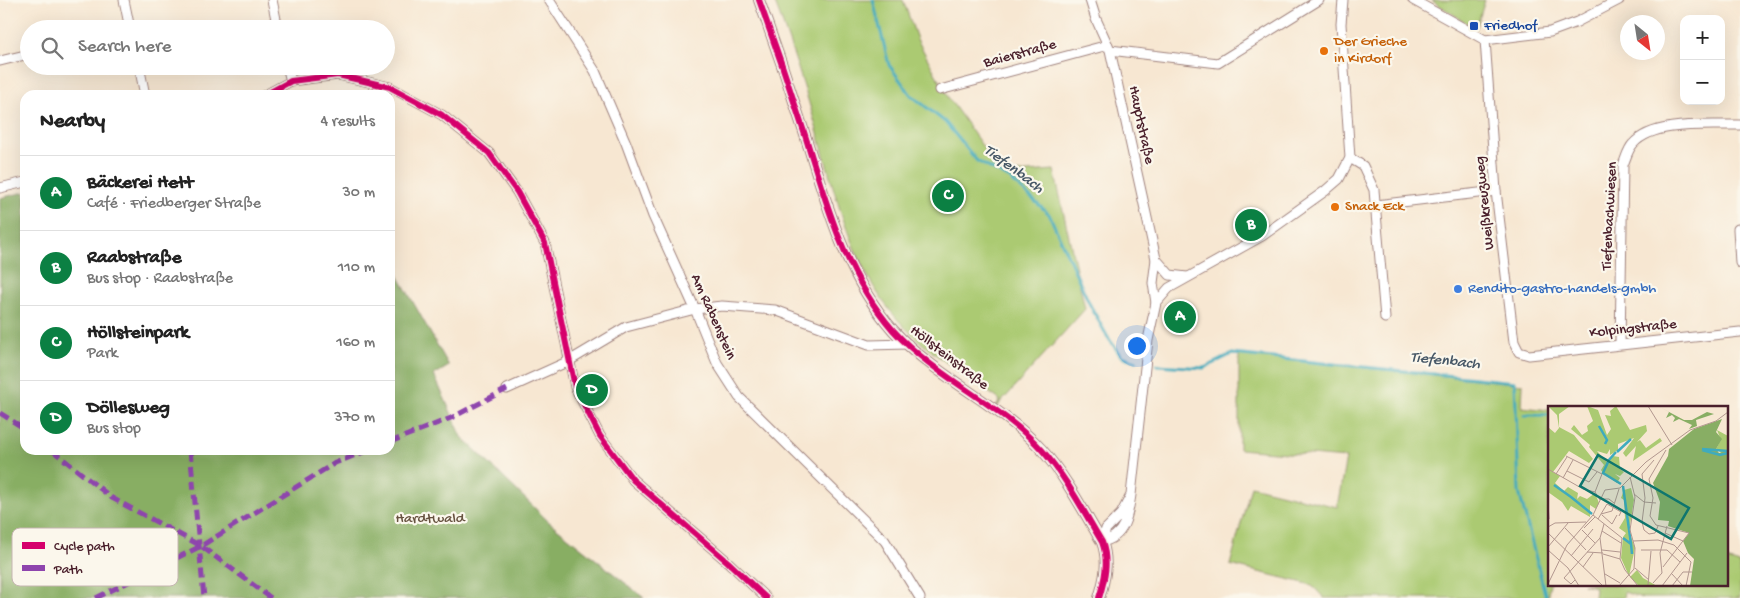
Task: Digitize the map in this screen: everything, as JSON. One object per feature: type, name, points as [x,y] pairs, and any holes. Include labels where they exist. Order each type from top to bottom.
[{"type":"street","points":[[124,0],[128,20]]},
{"type":"street","points":[[272,0],[276,20]]},
{"type":"street","name":"Am Rabenstein","points":[[549,0],[595,71],[626,143],[653,216],[695,309],[716,363],[739,397],[843,497],[885,541],[920,598]]},
{"type":"street","name":"Höllsteinstraße","points":[[758,0],[793,97],[828,212],[847,259],[870,299],[893,329],[908,344],[995,408],[1042,450],[1102,542]]},
{"type":"street","name":"Hauptstraße","points":[[1090,0],[1109,47],[1156,259],[1153,283],[1156,303]]},
{"type":"street","points":[[1109,47],[1218,63],[1319,0]]},
{"type":"street","points":[[1099,598],[1104,582],[1106,555],[1102,542],[1106,529],[1121,514],[1131,495],[1148,340],[1156,303],[1169,288],[1262,236],[1325,191],[1339,179],[1350,158],[1341,24],[1343,0]]},
{"type":"street","points":[[1413,0],[1485,40],[1550,32],[1577,22],[1618,0]]},
{"type":"street","name":"Weißkreuzweg","points":[[1485,40],[1496,191],[1514,342],[1519,352],[1529,355]]},
{"type":"street","name":"Baierstraße","points":[[940,90],[1109,47]]},
{"type":"street","points":[[0,61],[20,56]]},
{"type":"street","points":[[141,75],[144,90]]},
{"type":"street","points":[[289,75],[291,81]]},
{"type":"street","points":[[275,90],[291,81],[338,75],[390,86],[442,115],[489,153],[518,192],[545,243],[575,387],[600,436],[633,480],[728,562],[766,598]]},
{"type":"street","name":"Tiefenbachwiesen","points":[[1620,344],[1623,165],[1631,146],[1639,138],[1659,128],[1740,125]]},
{"type":"street","points":[[1350,158],[1363,166],[1374,190],[1385,318]]},
{"type":"street","points":[[0,188],[20,183]]},
{"type":"street","points":[[1376,205],[1496,191]]},
{"type":"street","points":[[1738,229],[1740,263]]},
{"type":"street","points":[[1156,259],[1170,275],[1188,277]]},
{"type":"street","points":[[507,389],[569,361],[626,327],[695,309],[722,306],[775,310],[869,345],[908,344]]},
{"type":"street","name":"Kolpingstraße","points":[[1529,355],[1740,332]]},
{"type":"green space","points":[[774,0],[903,0],[917,39],[948,97],[1002,174],[1054,170],[1085,309],[995,409],[1000,400],[946,363],[909,332],[882,300],[869,279],[858,257],[840,210],[804,85]]},
{"type":"green space","points":[[1431,0],[1485,0],[1476,29]]},
{"type":"green space","name":"Hardtwald","points":[[20,193],[20,455],[395,455],[395,270],[449,366],[434,375],[462,437],[548,521],[644,598],[0,598],[0,198]]},
{"type":"green space","points":[[1239,355],[1523,384],[1522,407],[1548,410],[1548,586],[1550,586],[1547,598],[1324,598],[1312,585],[1230,565],[1251,486],[1337,507],[1346,458],[1239,449]]},
{"type":"green space","points":[[1728,561],[1740,564],[1740,598],[1642,598],[1624,592],[1623,598],[1594,598],[1595,587],[1591,586],[1728,586]]},
{"type":"waterway","name":"Tiefenbach","points":[[873,0],[889,65],[911,95],[945,122],[977,161],[1010,179],[1049,214],[1090,305],[1107,336],[1121,356],[1136,361]]},
{"type":"waterway","name":"Tiefenbach","points":[[1157,365],[1204,368],[1232,354],[1515,382],[1519,492],[1546,598]]},
{"type":"waterway","points":[[1524,415],[1548,415]]},
{"type":"marked path","points":[[395,440],[451,418],[507,389]]},
{"type":"marked path","points":[[0,413],[20,426]]},
{"type":"marked path","points":[[58,455],[112,498],[168,528]]},
{"type":"marked path","points":[[190,455],[204,598]]},
{"type":"marked path","points":[[178,557],[201,546],[335,463],[356,455]]},
{"type":"marked path","points":[[178,534],[201,546],[271,598]]},
{"type":"marked path","points":[[96,598],[120,586]]},
{"type":"cycle path","points":[[759,0],[838,236],[862,285],[876,308],[893,330],[910,347],[948,377],[1007,418],[1025,433],[1051,460],[1102,542],[1105,570],[1099,598]]},
{"type":"cycle path","points":[[274,90],[291,81],[338,75]]},
{"type":"cycle path","points":[[338,75],[390,87],[442,115],[489,153],[517,192],[545,243],[575,387],[600,436],[633,480],[728,562],[766,598]]},
{"type":"place","name":"Friedhof","points":[[1474,26]]},
{"type":"place","name":"Der Grieche in Kirdorf","points":[[1324,51]]},
{"type":"place","name":"Höllsteinpark","points":[[948,196]]},
{"type":"place","name":"Snack Eck","points":[[1335,207]]},
{"type":"place","name":"Raabstraße","points":[[1251,225]]},
{"type":"place","name":"Rendito-gastro-handels-gmbh","points":[[1458,289]]},
{"type":"place","name":"Bäckerei Hett","points":[[1180,317]]},
{"type":"place","name":"Döllesweg","points":[[592,390]]}]
